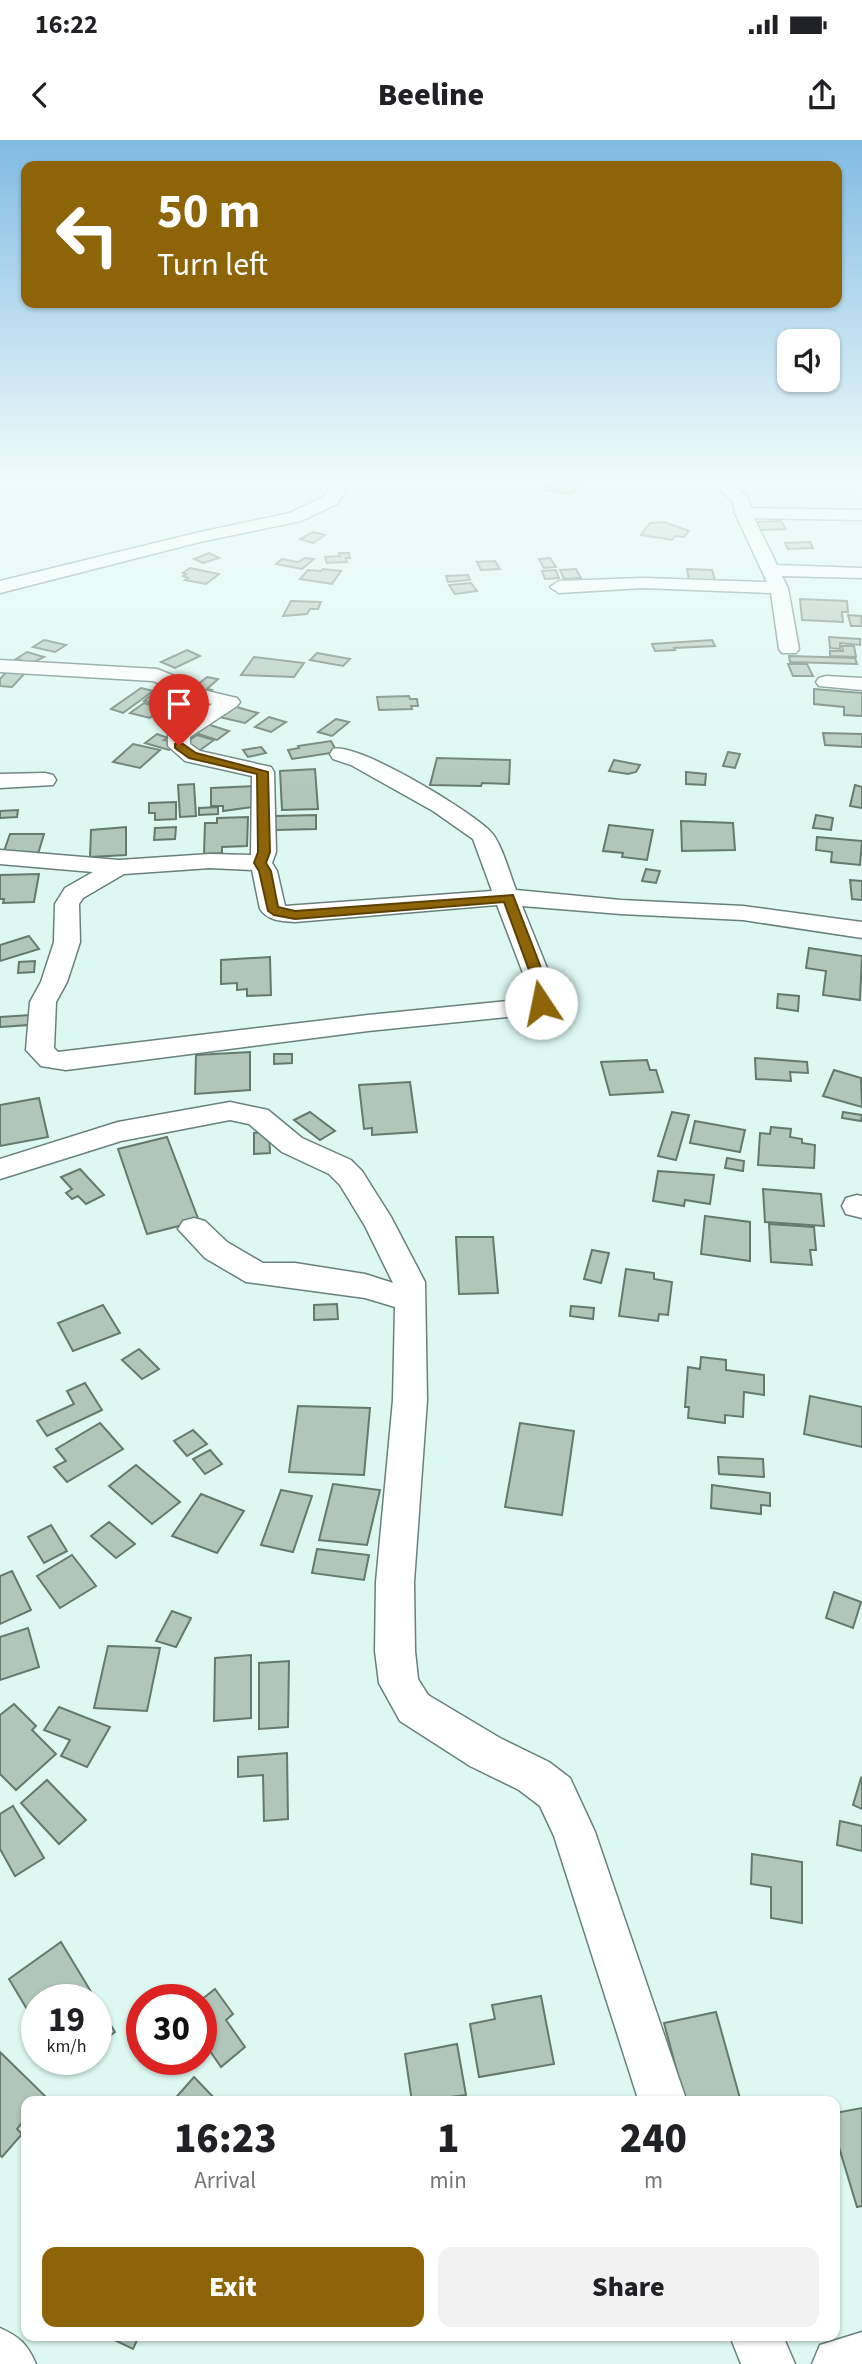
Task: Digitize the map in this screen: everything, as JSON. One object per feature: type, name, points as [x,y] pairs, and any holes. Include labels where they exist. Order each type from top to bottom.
[{"type":"street","points":[[559,587],[582,586]]},
{"type":"street","points":[[715,586],[779,588],[789,649]]},
{"type":"street","points":[[0,666],[157,675],[170,681],[179,691],[230,702],[200,724],[187,728],[179,735],[179,746],[192,755],[263,772],[264,852],[260,863]]},
{"type":"street","points":[[826,682],[862,684]]},
{"type":"street","points":[[119,867],[74,892],[67,904],[67,942],[54,982],[43,1002],[40,1050],[51,1060],[66,1061],[368,1023],[529,1008],[541,1003],[540,990],[509,897],[483,836],[442,806],[359,760],[341,754]]},
{"type":"street","points":[[0,781],[45,780]]},
{"type":"street","points":[[0,858],[119,867],[209,861],[260,863]]},
{"type":"street","points":[[260,863],[265,871],[272,909],[279,913],[295,915],[509,897],[621,907],[743,913],[862,930]]},
{"type":"street","points":[[0,1169],[91,1139],[146,1125],[230,1111],[258,1117],[292,1145],[329,1161],[351,1178],[380,1225],[409,1282],[411,1300],[410,1401],[395,1582],[395,1651],[399,1683],[414,1708],[485,1752],[534,1776],[555,1792],[574,1832],[661,2096]]},
{"type":"street","points":[[194,1229],[216,1250],[257,1274],[295,1275],[365,1286],[411,1300]]},
{"type":"street","points":[[759,2341],[768,2364]]},
{"type":"street","points":[[0,2355],[9,2364]]},
{"type":"street","points":[[839,2364],[862,2359]]},
{"type":"building","points":[[450,586],[473,586],[477,591],[455,594]]},
{"type":"building","points":[[800,599],[847,601],[848,612],[842,612],[843,622],[802,620]]},
{"type":"building","points":[[291,601],[321,602],[318,609],[310,609],[307,614],[283,616]]},
{"type":"building","points":[[848,615],[861,616],[862,626],[851,626]]},
{"type":"building","points":[[829,637],[860,639],[860,645],[840,643],[840,649],[830,648]]},
{"type":"building","points":[[44,640],[66,645],[55,652],[33,647]]},
{"type":"building","points":[[712,640],[715,646],[674,648],[675,650],[655,651],[652,644]]},
{"type":"building","points":[[842,646],[854,646],[856,657],[830,656],[830,651],[843,651]]},
{"type":"building","points":[[187,650],[200,656],[175,668],[161,662]]},
{"type":"building","points":[[27,652],[44,657],[32,663],[16,659]]},
{"type":"building","points":[[317,653],[350,659],[343,666],[310,660]]},
{"type":"building","points":[[789,656],[855,658],[857,664],[790,662]]},
{"type":"building","points":[[254,657],[304,663],[294,677],[241,675]]},
{"type":"building","points":[[788,664],[807,664],[813,676],[793,676]]},
{"type":"building","points":[[9,669],[27,671],[12,687],[0,686],[0,679]]},
{"type":"building","points":[[207,677],[218,679],[207,689],[212,690],[207,694],[190,691]]},
{"type":"building","points":[[141,688],[153,691],[123,713],[111,709]]},
{"type":"building","points":[[814,689],[862,693],[862,716],[844,715],[844,707],[814,704]]},
{"type":"building","points":[[157,690],[177,694],[164,705],[144,701]]},
{"type":"building","points":[[409,696],[410,699],[417,699],[418,706],[411,706],[412,709],[379,710],[377,697]]},
{"type":"building","points":[[144,703],[163,708],[150,718],[130,713]]},
{"type":"building","points":[[233,706],[258,713],[245,723],[219,717]]},
{"type":"building","points":[[269,717],[286,722],[271,732],[255,727]]},
{"type":"building","points":[[336,719],[349,722],[332,736],[318,732]]},
{"type":"building","points":[[207,724],[229,731],[217,740],[195,733]]},
{"type":"building","points":[[823,733],[862,734],[862,747],[825,745]]},
{"type":"building","points":[[157,734],[168,738],[164,740],[177,744],[169,750],[145,743]]},
{"type":"building","points":[[197,735],[214,740],[199,751],[182,745]]},
{"type":"building","points":[[331,741],[337,752],[292,759],[288,750],[299,748],[298,746]]},
{"type":"building","points":[[133,744],[160,750],[140,768],[113,762]]},
{"type":"building","points":[[261,747],[266,753],[248,757],[243,750]]},
{"type":"building","points":[[728,752],[740,754],[735,768],[723,766]]},
{"type":"building","points":[[437,758],[510,760],[509,784],[430,785]]},
{"type":"building","points":[[614,760],[640,765],[636,772],[628,774],[609,771]]},
{"type":"building","points":[[315,769],[318,809],[282,810],[280,771]]},
{"type":"building","points":[[686,772],[706,774],[705,785],[686,784]]},
{"type":"building","points":[[194,784],[196,816],[180,817],[178,785]]},
{"type":"building","points":[[855,785],[862,787],[862,808],[850,806]]},
{"type":"building","points":[[258,786],[259,806],[223,811],[223,806],[211,806],[211,788]]},
{"type":"building","points":[[176,802],[176,819],[155,820],[155,813],[149,813],[149,803]]},
{"type":"building","points":[[218,807],[218,814],[199,815],[199,808]]},
{"type":"building","points":[[18,810],[17,817],[0,818],[0,811]]},
{"type":"building","points":[[316,815],[316,829],[275,830],[275,816]]},
{"type":"building","points":[[816,815],[833,818],[831,830],[813,828]]},
{"type":"building","points":[[248,817],[247,846],[222,847],[222,853],[204,854],[205,823],[217,823],[217,818]]},
{"type":"building","points":[[681,821],[733,823],[735,850],[682,851]]},
{"type":"building","points":[[609,825],[653,830],[647,860],[603,851]]},
{"type":"building","points":[[126,827],[126,855],[90,857],[91,830]]},
{"type":"building","points":[[176,827],[175,839],[154,840],[155,828]]},
{"type":"building","points":[[10,834],[44,834],[38,854],[3,854]]},
{"type":"building","points":[[817,837],[862,841],[860,865],[831,862],[832,852],[816,850]]},
{"type":"building","points":[[646,869],[660,871],[656,883],[642,881]]},
{"type":"building","points":[[39,874],[34,902],[3,903],[4,899],[0,899],[0,875]]},
{"type":"building","points":[[850,880],[862,881],[862,900],[852,899]]},
{"type":"building","points":[[29,936],[39,949],[0,961],[0,945]]},
{"type":"building","points":[[809,948],[862,956],[860,1000],[823,995],[826,971],[806,968]]},
{"type":"building","points":[[270,957],[271,995],[247,996],[247,989],[237,990],[237,983],[221,984],[221,960]]},
{"type":"building","points":[[35,961],[34,972],[18,973],[19,962]]},
{"type":"building","points":[[778,994],[799,996],[798,1011],[777,1008]]},
{"type":"building","points":[[30,1015],[29,1025],[0,1027],[0,1017]]},
{"type":"building","points":[[250,1052],[250,1090],[195,1094],[196,1055]]},
{"type":"building","points":[[274,1054],[292,1054],[292,1063],[274,1064]]},
{"type":"building","points":[[755,1058],[807,1062],[808,1073],[790,1072],[791,1081],[756,1079]]},
{"type":"building","points":[[647,1060],[650,1070],[656,1070],[663,1092],[610,1095],[601,1062]]},
{"type":"building","points":[[834,1070],[861,1078],[862,1107],[823,1096]]},
{"type":"building","points":[[410,1082],[417,1132],[372,1135],[372,1128],[364,1129],[359,1085]]},
{"type":"building","points":[[39,1098],[48,1137],[0,1146],[0,1105]]},
{"type":"building","points":[[310,1112],[335,1131],[320,1140],[294,1120]]},
{"type":"building","points":[[672,1112],[689,1115],[676,1160],[658,1156]]},
{"type":"building","points":[[843,1112],[862,1115],[861,1121],[842,1118]]},
{"type":"building","points":[[695,1121],[745,1130],[740,1152],[690,1143]]},
{"type":"building","points":[[771,1127],[791,1129],[790,1137],[815,1145],[814,1168],[758,1165],[760,1133],[770,1134]]},
{"type":"building","points":[[269,1132],[270,1153],[254,1154],[254,1133]]},
{"type":"building","points":[[167,1137],[199,1221],[147,1234],[118,1149]]},
{"type":"building","points":[[727,1158],[744,1161],[743,1171],[725,1168]]},
{"type":"building","points":[[80,1169],[104,1195],[86,1204],[78,1196],[72,1199],[66,1193],[72,1189],[61,1177]]},
{"type":"building","points":[[658,1171],[714,1175],[710,1204],[685,1200],[684,1206],[653,1201]]},
{"type":"building","points":[[763,1189],[821,1194],[824,1226],[765,1222]]},
{"type":"building","points":[[705,1216],[750,1222],[750,1261],[701,1254]]},
{"type":"building","points":[[769,1224],[814,1227],[816,1250],[810,1250],[812,1265],[771,1262]]},
{"type":"building","points":[[456,1237],[493,1237],[498,1293],[459,1294]]},
{"type":"building","points":[[592,1250],[609,1253],[601,1283],[584,1279]]},
{"type":"building","points":[[626,1269],[654,1273],[654,1279],[672,1282],[668,1315],[659,1314],[658,1321],[619,1316]]},
{"type":"building","points":[[337,1304],[338,1319],[314,1320],[314,1305]]},
{"type":"building","points":[[103,1305],[120,1333],[73,1351],[58,1323]]},
{"type":"building","points":[[571,1306],[594,1308],[593,1319],[570,1316]]},
{"type":"building","points":[[139,1349],[159,1369],[142,1379],[122,1360]]},
{"type":"building","points":[[701,1357],[726,1360],[726,1370],[764,1375],[764,1395],[744,1392],[743,1417],[725,1415],[725,1423],[688,1418],[689,1407],[685,1407],[688,1367],[700,1369]]},
{"type":"building","points":[[85,1383],[102,1410],[47,1436],[37,1421],[74,1404],[67,1391]]},
{"type":"building","points":[[810,1396],[862,1407],[862,1447],[804,1434]]},
{"type":"building","points":[[298,1406],[370,1408],[364,1475],[289,1472]]},
{"type":"building","points":[[100,1423],[123,1449],[67,1482],[54,1467],[66,1461],[56,1449]]},
{"type":"building","points":[[520,1423],[574,1431],[562,1515],[505,1507]]},
{"type":"building","points":[[193,1430],[207,1444],[187,1456],[174,1441]]},
{"type":"building","points":[[210,1450],[222,1464],[205,1474],[193,1459]]},
{"type":"building","points":[[718,1457],[763,1459],[764,1477],[719,1474]]},
{"type":"building","points":[[136,1465],[180,1502],[152,1524],[109,1486]]},
{"type":"building","points":[[333,1484],[380,1490],[367,1545],[319,1540]]},
{"type":"building","points":[[712,1485],[770,1493],[770,1506],[761,1505],[761,1514],[711,1508]]},
{"type":"building","points":[[281,1490],[312,1496],[293,1552],[261,1545]]},
{"type":"building","points":[[201,1494],[244,1511],[217,1553],[172,1536]]},
{"type":"building","points":[[109,1522],[135,1544],[116,1558],[91,1536]]},
{"type":"building","points":[[51,1525],[67,1551],[44,1563],[28,1537]]},
{"type":"building","points":[[317,1549],[369,1555],[364,1580],[312,1573]]},
{"type":"building","points":[[72,1555],[96,1586],[60,1608],[37,1576]]},
{"type":"building","points":[[12,1571],[31,1610],[0,1624],[0,1576]]},
{"type":"building","points":[[834,1592],[861,1602],[853,1628],[826,1618]]},
{"type":"building","points":[[172,1611],[191,1618],[176,1647],[156,1641]]},
{"type":"building","points":[[28,1628],[39,1667],[0,1680],[0,1637]]},
{"type":"building","points":[[108,1646],[160,1648],[147,1711],[94,1708]]},
{"type":"building","points":[[251,1655],[251,1718],[214,1721],[215,1658]]},
{"type":"building","points":[[289,1661],[288,1727],[259,1729],[259,1663]]},
{"type":"building","points":[[14,1704],[36,1726],[32,1730],[56,1754],[16,1790],[0,1774],[0,1715]]},
{"type":"building","points":[[59,1707],[110,1727],[87,1767],[61,1756],[70,1740],[44,1730]]},
{"type":"building","points":[[287,1753],[288,1819],[264,1821],[263,1775],[238,1777],[238,1757]]},
{"type":"building","points":[[862,1779],[862,1809],[853,1805]]},
{"type":"building","points":[[47,1780],[86,1820],[59,1844],[21,1803]]},
{"type":"building","points":[[13,1806],[44,1858],[15,1876],[0,1849],[0,1814]]},
{"type":"building","points":[[840,1821],[862,1826],[862,1851],[837,1845]]},
{"type":"building","points":[[752,1854],[802,1862],[802,1923],[771,1918],[771,1887],[751,1884]]},
{"type":"building","points":[[61,1942],[86,1984],[21,1984],[21,1999],[9,1979]]},
{"type":"building","points":[[217,1992],[233,2014],[226,2020],[245,2047],[221,2067],[217,2061]]},
{"type":"building","points":[[541,1996],[554,2064],[479,2077],[470,2024],[495,2019],[492,2005]]},
{"type":"building","points":[[716,2012],[739,2096],[683,2096],[664,2023]]},
{"type":"building","points":[[457,2044],[466,2095],[411,2096],[405,2054]]},
{"type":"building","points":[[0,2052],[45,2096],[21,2096],[21,2124],[17,2129],[21,2135],[2,2157]]},
{"type":"building","points":[[194,2077],[212,2096],[177,2096]]},
{"type":"building","points":[[862,2108],[862,2206],[857,2207],[840,2151],[840,2112]]},
{"type":"building","points":[[116,2341],[137,2341],[133,2349]]},
{"type":"route","points":[[179,746],[192,755],[263,772],[264,852],[260,863],[265,871],[272,909],[279,913],[295,915],[509,897],[536,973],[541,1003]]}]
